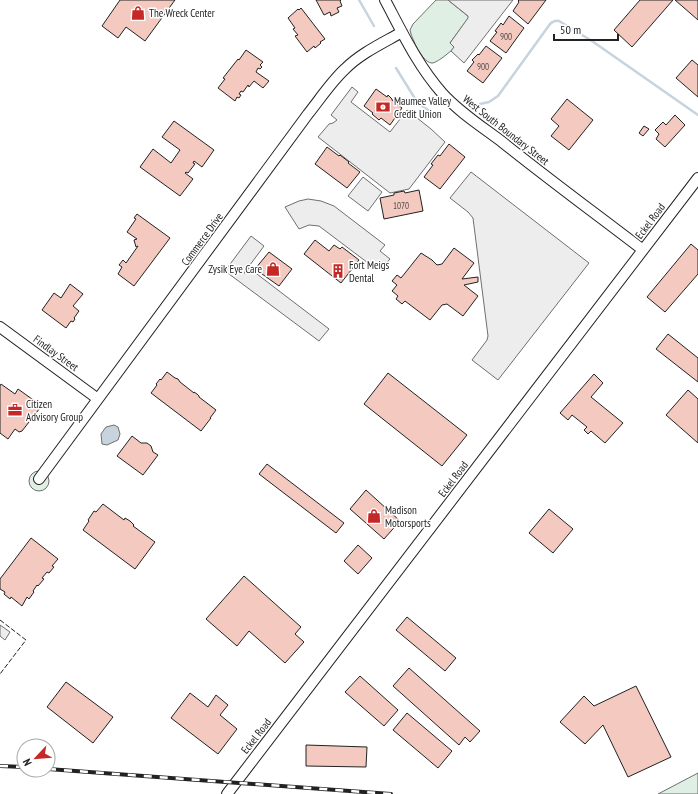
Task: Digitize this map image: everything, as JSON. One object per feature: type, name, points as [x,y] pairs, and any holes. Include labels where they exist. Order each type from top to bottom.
[{"type":"street","name":"West South Boundary Street","points":[[385,0],[415,56],[429,77],[451,102],[508,148],[643,250]]},
{"type":"street","name":"Commerce Drive","points":[[39,479],[313,108],[337,78],[357,59],[402,32]]},
{"type":"street","name":"Eckel Road","points":[[227,794],[698,178]]},
{"type":"street","name":"Findlay Street","points":[[0,327],[98,399]]},
{"type":"green space","points":[[436,0],[448,0],[469,17],[450,43],[454,46],[454,48],[433,63],[426,60],[419,52],[410,30],[413,24]]},
{"type":"green space","points":[[39,471],[46,474],[49,481],[46,488],[39,491],[32,488],[29,481],[32,474]]},
{"type":"green space","points":[[698,773],[698,794],[658,794]]},
{"type":"shaded area","points":[[448,0],[513,0],[464,63],[451,51],[454,47],[450,43],[468,16]]},
{"type":"shaded area","points":[[352,87],[358,92],[351,102],[390,132],[407,110],[445,142],[409,189],[390,193],[318,137],[329,124],[337,120],[331,115]]},
{"type":"shaded area","points":[[471,172],[589,263],[498,380],[472,360],[487,340],[488,336],[473,218],[468,212],[450,198]]},
{"type":"shaded area","points":[[363,177],[382,192],[368,211],[348,196]]},
{"type":"shaded area","points":[[308,199],[321,201],[334,206],[385,245],[380,251],[390,259],[384,266],[380,263],[376,269],[319,226],[309,225],[299,229],[285,207]]},
{"type":"shaded area","points":[[251,236],[264,246],[244,273],[249,268],[329,329],[319,341],[225,271]]},
{"type":"shaded area","points":[[114,425],[118,427],[120,434],[118,440],[107,445],[102,444],[101,434],[106,427]]},
{"type":"shaded area","points":[[0,625],[10,632],[5,640],[0,636]]},
{"type":"building","name":"The Wreck Center","points":[[120,0],[175,0],[145,41],[126,27],[118,38],[102,26]]},
{"type":"building","points":[[316,0],[341,0],[342,6],[337,8],[339,12],[331,16],[330,12],[324,15]]},
{"type":"building","points":[[519,0],[546,0],[528,24],[513,11]]},
{"type":"building","points":[[640,0],[673,0],[632,47],[614,30]]},
{"type":"building","points":[[675,0],[698,0],[698,20]]},
{"type":"building","points":[[301,8],[325,39],[315,48],[314,46],[307,52],[295,36],[298,35],[293,29],[295,28],[288,18]]},
{"type":"building","points":[[509,16],[524,28],[506,53],[490,41],[497,32],[495,31],[501,23],[503,25]]},
{"type":"building","points":[[486,46],[502,58],[483,83],[467,71],[474,62],[472,60],[478,54],[479,55]]},
{"type":"building","points":[[246,50],[263,62],[260,65],[262,67],[260,69],[258,68],[256,72],[269,81],[263,88],[254,81],[249,87],[248,85],[243,92],[241,91],[239,94],[241,95],[239,98],[237,97],[235,101],[218,88],[225,79],[223,78]]},
{"type":"building","points":[[692,60],[698,65],[698,97],[676,78]]},
{"type":"building","name":"Maumee Valley Credit Union","points":[[376,89],[387,97],[388,95],[402,108],[390,125],[381,118],[379,120],[364,106]]},
{"type":"building","points":[[567,99],[593,120],[569,150],[551,136],[559,126],[551,119]]},
{"type":"building","points":[[675,115],[685,125],[665,147],[656,139],[659,134],[655,130],[663,122],[666,125]]},
{"type":"building","points":[[174,121],[214,150],[202,167],[194,161],[193,163],[195,164],[188,173],[185,173],[193,179],[180,196],[140,167],[153,149],[171,163],[180,150],[162,137]]},
{"type":"building","points":[[644,126],[649,129],[643,136],[639,133]]},
{"type":"building","points":[[449,144],[465,157],[440,189],[424,177],[433,165],[431,164],[438,155],[440,156]]},
{"type":"building","points":[[327,147],[339,156],[340,155],[360,172],[347,188],[315,164]]},
{"type":"building","points":[[419,190],[423,211],[384,219],[380,198],[394,195],[394,193],[404,191],[405,193]]},
{"type":"building","points":[[137,214],[170,238],[134,286],[118,274],[122,267],[119,265],[123,260],[126,263],[138,246],[136,247],[134,240],[137,239],[127,232],[136,219],[134,218]]},
{"type":"building","name":"Fort Meigs Dental","points":[[315,240],[329,251],[334,245],[340,249],[342,247],[359,260],[341,283],[304,254]]},
{"type":"building","points":[[691,244],[698,250],[698,274],[665,312],[647,297]]},
{"type":"building","points":[[454,248],[474,263],[462,279],[478,277],[478,282],[464,285],[478,296],[463,316],[447,304],[442,305],[430,320],[405,301],[402,304],[396,299],[398,296],[392,291],[397,285],[392,281],[397,275],[401,278],[421,253],[437,265],[442,264]]},
{"type":"building","name":"Zysik Eye Care","points":[[269,252],[292,269],[279,286],[255,269]]},
{"type":"building","points":[[70,284],[83,294],[73,306],[79,311],[74,318],[75,319],[73,322],[71,321],[66,328],[42,310],[54,293],[61,298]]},
{"type":"building","points":[[668,334],[698,358],[698,382],[656,349]]},
{"type":"building","points":[[167,372],[178,379],[216,410],[201,431],[151,393],[157,385],[156,384]]},
{"type":"building","points":[[388,373],[467,435],[442,466],[364,404]]},
{"type":"building","points":[[594,374],[603,383],[591,397],[623,423],[605,443],[591,431],[588,434],[584,430],[587,427],[572,415],[568,420],[560,413]]},
{"type":"building","points":[[1,384],[15,394],[18,389],[40,406],[22,431],[19,432],[15,429],[8,439],[0,433]]},
{"type":"building","points":[[688,390],[698,399],[698,443],[666,415]]},
{"type":"building","points":[[132,436],[141,443],[147,443],[151,446],[153,452],[158,455],[143,475],[117,456]]},
{"type":"building","points":[[267,464],[344,523],[336,533],[259,474]]},
{"type":"building","points":[[366,490],[400,521],[384,539],[350,509]]},
{"type":"building","points":[[103,504],[124,520],[125,518],[130,521],[134,525],[133,526],[155,542],[135,569],[83,530],[94,511],[96,512]]},
{"type":"building","points":[[549,509],[573,529],[553,553],[529,533]]},
{"type":"building","points":[[31,538],[58,559],[52,566],[54,567],[42,578],[44,579],[38,586],[37,585],[29,599],[27,597],[22,606],[11,597],[10,599],[4,594],[5,592],[0,589],[0,579]]},
{"type":"building","points":[[358,545],[372,558],[358,574],[344,561]]},
{"type":"building","points":[[244,576],[301,627],[295,634],[304,642],[285,663],[249,631],[237,646],[206,619]]},
{"type":"building","points":[[407,617],[456,658],[445,671],[396,630]]},
{"type":"building","points":[[409,668],[480,731],[470,742],[465,737],[459,745],[393,686]]},
{"type":"building","points":[[360,676],[398,710],[384,726],[345,692]]},
{"type":"building","points":[[66,682],[113,717],[93,743],[47,707]]},
{"type":"building","points":[[636,686],[671,757],[628,777],[603,725],[585,744],[560,722],[584,696],[594,706]]},
{"type":"building","points":[[190,693],[208,707],[216,695],[228,705],[220,715],[237,729],[218,754],[171,718]]},
{"type":"building","points":[[407,713],[452,751],[438,768],[393,730]]},
{"type":"building","points":[[306,745],[367,747],[366,767],[306,766]]},
{"type":"waterway","points":[[359,0],[374,26]]},
{"type":"waterway","points":[[480,104],[489,102],[498,96],[550,24],[553,21],[559,21],[592,41],[698,115]]},
{"type":"waterway","points":[[396,68],[418,103],[428,110]]},
{"type":"railway","points":[[0,766],[16,767]]},
{"type":"railway","points":[[56,770],[391,794]]},
{"type":"fence","points":[[0,620],[26,640],[0,674]]},
{"type":"place","name":"The Wreck Center","points":[[138,13]]},
{"type":"place","name":"Maumee Valley Credit Union","points":[[383,107]]},
{"type":"place","name":"Zysik Eye Care","points":[[273,269]]},
{"type":"place","name":"Fort Meigs Dental","points":[[338,271]]},
{"type":"place","name":"Citizen Advisory Group","points":[[15,410]]},
{"type":"place","name":"Madison Motorsports","points":[[374,516]]}]
